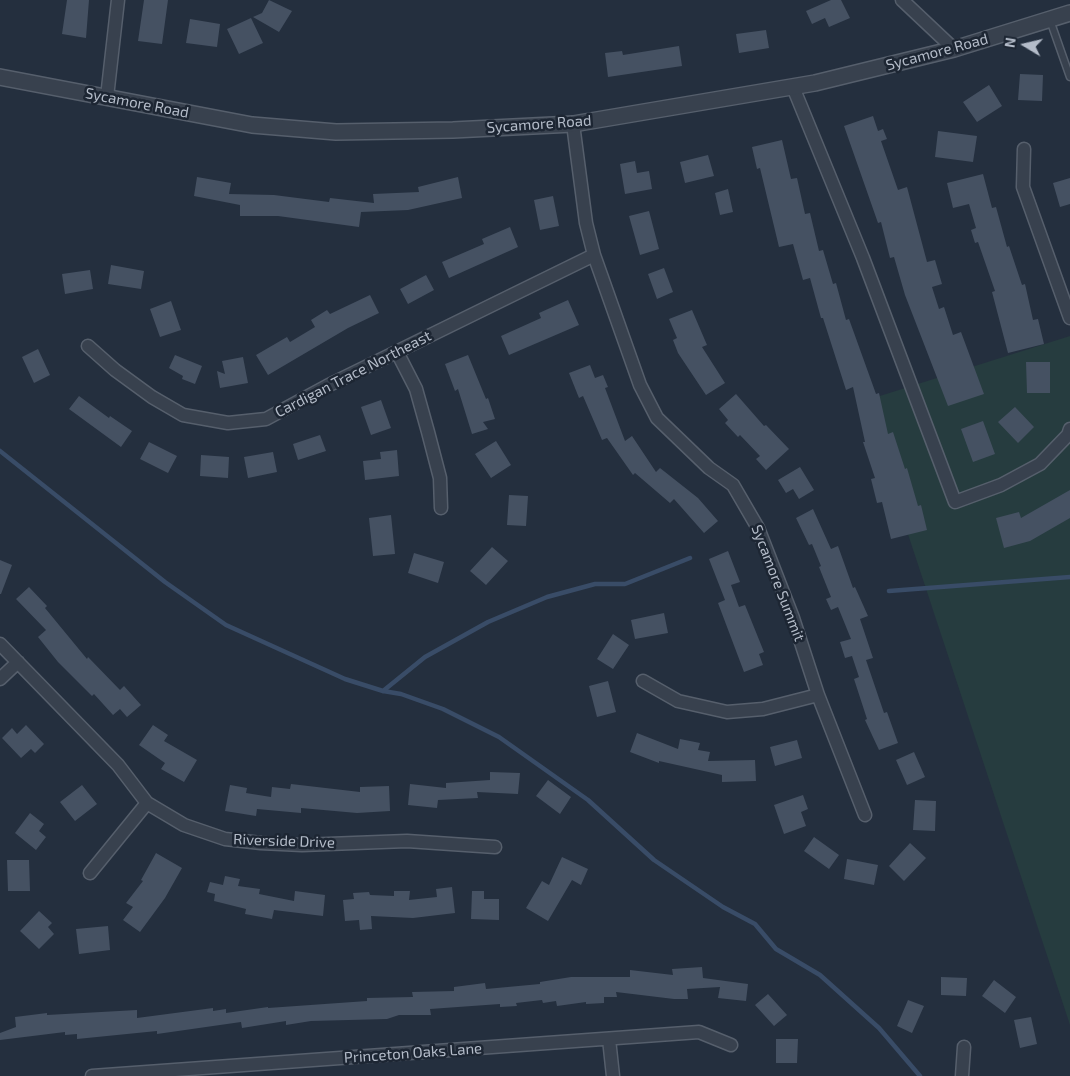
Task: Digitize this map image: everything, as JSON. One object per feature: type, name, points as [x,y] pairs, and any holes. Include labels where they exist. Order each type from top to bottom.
[{"type":"street","points":[[106,97],[118,0]]},
{"type":"street","points":[[902,0],[954,49]]},
{"type":"street","name":"Sycamore Road","points":[[0,77],[252,125],[340,132],[453,130],[573,124],[793,86],[954,49],[1070,13]]},
{"type":"street","points":[[793,86],[863,258],[955,502],[1001,485],[1040,464],[1068,435],[1070,429]]},
{"type":"street","name":"Sycamore Summit","points":[[573,124],[586,223],[594,255],[640,386],[657,418],[709,468],[733,485],[758,528],[793,618],[818,695],[865,815]]},
{"type":"street","points":[[1024,149],[1023,187],[1070,318]]},
{"type":"street","name":"Cardigan Trace Northeast","points":[[88,346],[115,370],[152,397],[183,415],[228,423],[266,419],[327,386],[594,255]]},
{"type":"street","points":[[397,352],[416,389],[440,478],[441,508]]},
{"type":"street","name":"Riverside Drive","points":[[0,644],[118,765],[147,803],[184,825],[225,839],[302,844],[406,841],[495,847]]},
{"type":"street","points":[[0,680],[18,662]]},
{"type":"street","points":[[643,681],[678,701],[727,712],[763,709],[818,695]]},
{"type":"street","points":[[90,873],[147,803]]},
{"type":"street","name":"Princeton Oaks Lane","points":[[92,1076],[699,1032],[731,1045]]},
{"type":"street","points":[[609,1039],[613,1076]]},
{"type":"street","points":[[962,1076],[964,1047]]},
{"type":"lane","points":[[1050,20],[1070,77]]},
{"type":"green space","points":[[1070,336],[1070,1025],[864,401]]},
{"type":"building","points":[[67,0],[89,0],[86,38],[62,34]]},
{"type":"building","points":[[144,0],[168,0],[162,44],[138,41]]},
{"type":"building","points":[[269,0],[292,11],[279,32],[253,17],[262,13]]},
{"type":"building","points":[[831,0],[841,0],[850,18],[829,27],[825,18],[812,24],[806,11]]},
{"type":"building","points":[[251,18],[263,43],[239,54],[227,29]]},
{"type":"building","points":[[190,19],[220,24],[217,47],[186,43]]},
{"type":"building","points":[[766,30],[769,48],[739,53],[736,34]]},
{"type":"building","points":[[679,46],[682,66],[608,77],[605,53],[622,51],[623,55]]},
{"type":"building","points":[[1020,74],[1043,75],[1042,101],[1018,100]]},
{"type":"building","points":[[989,85],[1002,106],[977,122],[963,102]]},
{"type":"building","points":[[873,116],[878,131],[883,129],[887,139],[881,141],[898,190],[907,187],[927,262],[935,260],[942,284],[932,287],[939,309],[944,307],[953,335],[961,332],[984,394],[948,406],[905,295],[894,257],[890,258],[881,222],[878,223],[844,126]]},
{"type":"building","points":[[938,131],[977,136],[973,162],[935,157]]},
{"type":"building","points":[[782,140],[791,179],[797,178],[805,214],[810,213],[819,251],[823,250],[833,284],[836,283],[846,320],[849,319],[876,394],[879,393],[888,434],[893,432],[905,469],[907,468],[918,506],[921,505],[927,530],[891,539],[882,502],[877,503],[871,479],[875,478],[863,442],[865,442],[853,387],[846,390],[823,318],[821,318],[810,278],[803,280],[793,244],[779,247],[760,168],[757,169],[752,147]]},
{"type":"building","points":[[708,155],[714,176],[685,183],[680,162]]},
{"type":"building","points":[[635,161],[637,173],[649,171],[652,189],[625,194],[620,164]]},
{"type":"building","points":[[983,174],[992,208],[996,207],[1007,247],[1009,246],[1022,285],[1025,284],[1033,320],[1038,319],[1044,344],[1008,353],[992,292],[995,291],[978,242],[975,243],[971,230],[976,228],[969,204],[953,208],[947,183]]},
{"type":"building","points":[[197,177],[231,183],[229,194],[274,195],[329,202],[330,198],[374,203],[373,194],[419,192],[418,187],[458,177],[462,198],[408,210],[361,212],[359,227],[278,216],[240,216],[240,205],[194,196]]},
{"type":"building","points":[[1070,178],[1070,204],[1060,207],[1053,183]]},
{"type":"building","points":[[728,189],[733,212],[720,215],[715,193]]},
{"type":"building","points":[[553,196],[559,226],[540,230],[534,200]]},
{"type":"building","points":[[649,211],[659,249],[640,255],[629,216]]},
{"type":"building","points":[[510,227],[518,247],[449,278],[442,262],[484,244],[482,239]]},
{"type":"building","points":[[111,265],[144,271],[141,289],[108,284]]},
{"type":"building","points":[[664,268],[673,292],[657,299],[648,274]]},
{"type":"building","points":[[90,270],[93,289],[65,294],[62,274]]},
{"type":"building","points":[[426,275],[434,290],[408,304],[400,289]]},
{"type":"building","points":[[370,295],[379,313],[348,328],[268,375],[256,355],[287,337],[290,342],[315,327],[311,320],[327,310],[330,314]]},
{"type":"building","points":[[568,300],[579,325],[509,355],[501,336],[541,318],[539,313]]},
{"type":"building","points":[[171,301],[181,330],[160,337],[150,309]]},
{"type":"building","points":[[692,310],[707,345],[702,347],[725,383],[706,395],[678,353],[673,340],[677,338],[669,319]]},
{"type":"building","points":[[38,349],[50,375],[34,383],[22,357]]},
{"type":"building","points":[[175,355],[202,366],[195,384],[182,379],[183,376],[169,368]]},
{"type":"building","points":[[468,355],[486,399],[488,398],[495,419],[483,422],[488,429],[472,434],[458,389],[455,391],[445,364]]},
{"type":"building","points":[[243,357],[248,383],[220,388],[217,371],[225,374],[222,361]]},
{"type":"building","points":[[1026,362],[1050,362],[1050,393],[1027,393]]},
{"type":"building","points":[[590,365],[595,378],[603,375],[608,387],[605,388],[625,441],[632,436],[656,472],[660,468],[698,498],[718,521],[704,533],[674,499],[670,503],[635,473],[633,475],[607,438],[602,440],[583,396],[579,398],[569,373]]},
{"type":"building","points":[[736,394],[764,426],[766,425],[789,449],[766,470],[756,459],[760,456],[740,435],[738,437],[725,423],[728,420],[719,409]]},
{"type":"building","points":[[79,396],[109,418],[110,416],[132,431],[121,447],[69,409]]},
{"type":"building","points":[[381,400],[391,428],[371,435],[361,407]]},
{"type":"building","points":[[1015,407],[1034,427],[1018,443],[998,422]]},
{"type":"building","points":[[983,421],[995,454],[973,462],[961,429]]},
{"type":"building","points":[[320,435],[326,451],[298,460],[293,444]]},
{"type":"building","points":[[496,441],[511,465],[491,478],[475,454]]},
{"type":"building","points":[[149,442],[177,456],[168,473],[140,459]]},
{"type":"building","points":[[397,450],[399,476],[365,480],[363,461],[381,459],[380,452]]},
{"type":"building","points":[[273,452],[277,472],[248,478],[244,457]]},
{"type":"building","points":[[201,455],[229,457],[228,478],[200,476]]},
{"type":"building","points":[[800,467],[814,490],[799,499],[793,489],[786,493],[778,480]]},
{"type":"building","points":[[1070,490],[1070,518],[1030,541],[1004,548],[996,518],[1019,512],[1021,518]]},
{"type":"building","points":[[509,495],[528,496],[526,526],[507,525]]},
{"type":"building","points":[[813,509],[831,549],[838,546],[853,588],[855,587],[868,616],[860,619],[873,658],[866,660],[884,713],[887,712],[898,743],[879,750],[865,720],[867,719],[854,679],[859,677],[852,656],[845,658],[840,642],[851,639],[838,607],[831,610],[826,599],[831,597],[819,567],[821,566],[812,544],[809,545],[796,518]]},
{"type":"building","points":[[391,515],[395,554],[373,556],[369,518]]},
{"type":"building","points":[[492,547],[508,561],[486,585],[470,571]]},
{"type":"building","points":[[728,551],[740,582],[731,585],[739,607],[745,605],[764,652],[759,654],[763,665],[744,672],[718,603],[725,600],[709,559]]},
{"type":"building","points":[[414,553],[444,562],[438,583],[408,573]]},
{"type":"building","points":[[0,560],[12,565],[1,594],[0,594]]},
{"type":"building","points":[[29,587],[47,606],[45,608],[87,659],[88,657],[120,690],[124,686],[141,705],[127,717],[120,709],[113,715],[94,694],[92,696],[58,662],[38,637],[46,630],[16,599]]},
{"type":"building","points":[[664,613],[668,633],[635,639],[631,620]]},
{"type":"building","points":[[613,634],[629,645],[613,669],[597,659]]},
{"type":"building","points":[[608,681],[616,712],[597,717],[589,686]]},
{"type":"building","points":[[26,725],[44,744],[35,753],[31,749],[21,758],[2,738],[12,728],[17,734]]},
{"type":"building","points":[[153,725],[168,735],[164,741],[197,760],[184,782],[161,769],[165,763],[139,745]]},
{"type":"building","points":[[637,733],[678,749],[680,739],[700,743],[698,750],[710,752],[708,761],[755,760],[756,781],[722,782],[722,775],[659,761],[659,763],[630,752]]},
{"type":"building","points":[[797,740],[802,758],[775,766],[770,747]]},
{"type":"building","points":[[914,752],[925,777],[907,785],[896,760]]},
{"type":"building","points":[[490,772],[520,773],[518,794],[477,792],[478,798],[438,800],[437,808],[408,805],[410,784],[446,788],[446,783],[490,780]]},
{"type":"building","points":[[548,780],[571,797],[560,814],[536,796]]},
{"type":"building","points":[[291,784],[360,792],[360,787],[389,786],[390,811],[357,813],[301,808],[301,813],[257,809],[256,816],[225,811],[230,785],[247,788],[246,793],[271,797],[272,787],[290,789]]},
{"type":"building","points":[[82,785],[97,804],[75,821],[60,802]]},
{"type":"building","points":[[803,795],[808,809],[801,812],[806,826],[784,834],[774,805]]},
{"type":"building","points":[[915,800],[936,801],[935,831],[913,830]]},
{"type":"building","points":[[30,813],[44,824],[39,831],[46,837],[36,850],[15,833]]},
{"type":"building","points":[[814,837],[839,855],[829,869],[804,851]]},
{"type":"building","points":[[910,843],[926,858],[904,881],[889,866]]},
{"type":"building","points":[[156,853],[182,868],[165,898],[140,932],[123,920],[133,907],[126,903],[143,881],[141,880]]},
{"type":"building","points":[[562,857],[588,869],[581,885],[572,880],[548,921],[526,908],[542,881],[549,885]]},
{"type":"building","points":[[847,859],[878,865],[874,885],[844,879]]},
{"type":"building","points":[[7,860],[29,860],[30,891],[8,891]]},
{"type":"building","points":[[225,876],[240,879],[238,886],[260,889],[259,894],[294,901],[295,891],[325,895],[323,916],[274,910],[272,919],[245,914],[246,909],[214,901],[215,894],[207,892],[210,882],[223,885]]},
{"type":"building","points":[[452,887],[455,913],[413,918],[371,916],[372,929],[360,930],[359,920],[345,921],[343,900],[354,899],[353,893],[369,892],[370,895],[394,896],[394,891],[410,891],[409,900],[437,897],[436,889]]},
{"type":"building","points":[[472,891],[484,891],[484,899],[499,899],[499,920],[471,919]]},
{"type":"building","points":[[39,911],[52,923],[48,927],[54,934],[39,949],[20,931]]},
{"type":"building","points":[[108,926],[110,950],[79,954],[76,929]]},
{"type":"building","points":[[702,967],[703,978],[748,984],[746,1001],[718,998],[720,987],[687,989],[688,999],[616,992],[617,997],[604,997],[604,1003],[586,1004],[586,1002],[557,1006],[556,1001],[543,1003],[542,1000],[516,1003],[517,1006],[500,1007],[500,1004],[430,1009],[431,1015],[399,1015],[387,1019],[311,1021],[286,1025],[286,1021],[242,1028],[241,1022],[157,1034],[157,1031],[77,1039],[77,1034],[65,1035],[65,1032],[0,1040],[0,1033],[16,1027],[15,1017],[47,1013],[47,1015],[137,1010],[137,1018],[213,1008],[213,1011],[226,1009],[226,1013],[268,1007],[367,1001],[367,998],[413,997],[412,992],[454,991],[454,987],[485,983],[486,989],[540,984],[540,982],[571,977],[630,977],[630,970],[673,975],[672,969]]},
{"type":"building","points":[[941,977],[967,978],[966,996],[941,995]]},
{"type":"building","points":[[994,980],[1016,997],[1005,1013],[982,996]]},
{"type":"building","points":[[768,994],[787,1015],[774,1026],[755,1005]]},
{"type":"building","points":[[908,1000],[924,1006],[912,1033],[897,1026]]},
{"type":"building","points":[[1031,1017],[1037,1044],[1020,1048],[1014,1020]]},
{"type":"building","points":[[776,1039],[798,1039],[797,1063],[776,1063]]},
{"type":"waterway","points":[[0,451],[165,582],[226,625],[345,679],[383,691],[401,694],[443,709],[499,737],[588,800],[654,860],[723,907],[755,924],[776,949],[820,975],[879,1028],[920,1076]]},
{"type":"waterway","points":[[383,691],[425,657],[488,622],[547,597],[595,584],[625,584],[690,558]]},
{"type":"waterway","points":[[889,591],[1070,577]]}]
